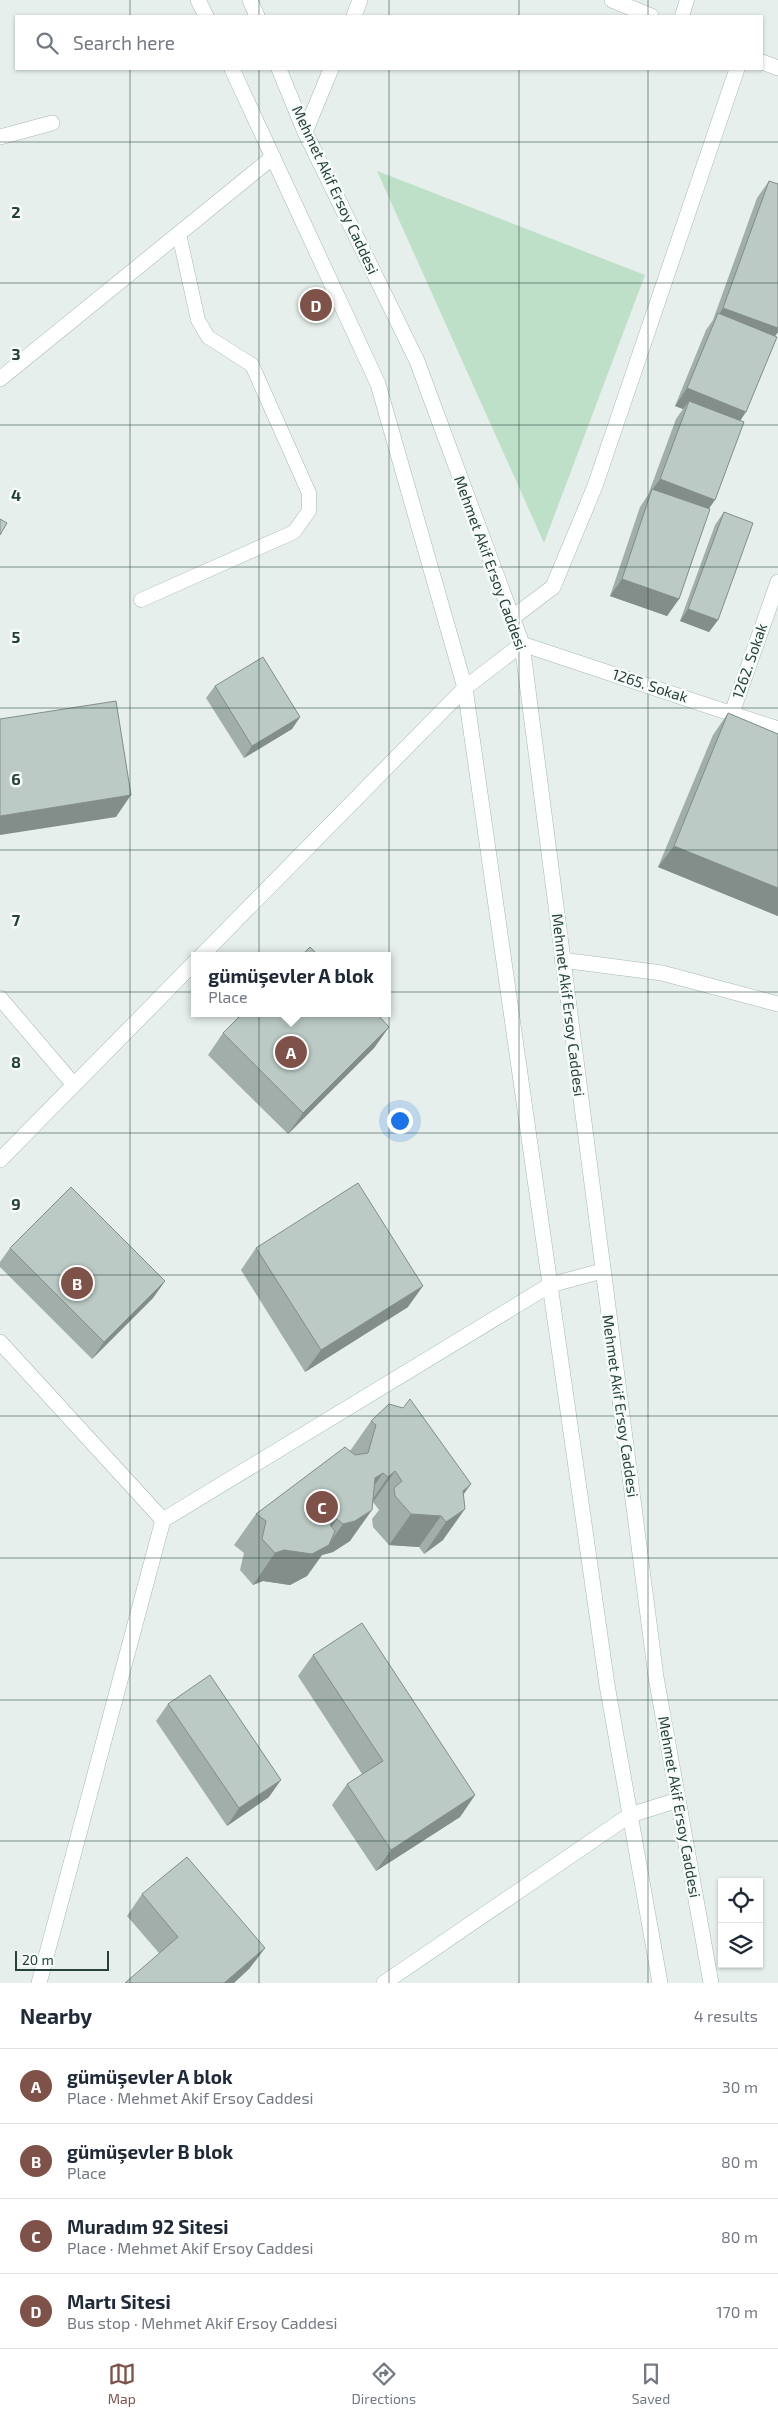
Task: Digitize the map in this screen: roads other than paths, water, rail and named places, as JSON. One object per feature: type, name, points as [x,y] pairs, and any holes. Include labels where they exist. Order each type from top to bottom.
[{"type":"main road","points":[[198,0],[206,15]]},
{"type":"main road","points":[[250,0],[257,15]]},
{"type":"main road","points":[[354,15],[360,0]]},
{"type":"main road","points":[[612,0],[649,15]]},
{"type":"main road","points":[[763,62],[778,68]]},
{"type":"main road","points":[[232,70],[378,384],[465,688],[606,1685],[660,1983]]},
{"type":"main road","name":"Mehmet Akif Ersoy Caddesi","points":[[279,70],[305,132],[417,361],[522,644],[656,1677],[711,1983]]},
{"type":"main road","points":[[305,132],[331,70]]},
{"type":"main road","points":[[512,618],[553,587],[591,495],[737,70]]},
{"type":"main road","points":[[0,137],[52,124]]},
{"type":"main road","points":[[0,379],[274,158]]},
{"type":"main road","name":"1262. Sokak","points":[[732,713],[778,582]]},
{"type":"main road","points":[[205,952],[465,688],[522,644]]},
{"type":"main road","name":"1265. Sokak","points":[[522,644],[778,729]]},
{"type":"main road","points":[[562,960],[662,973],[778,1004]]},
{"type":"main road","points":[[0,1160],[191,966]]},
{"type":"main road","points":[[0,998],[74,1084]]},
{"type":"main road","points":[[40,1983],[164,1520],[550,1285],[602,1271]]},
{"type":"main road","points":[[0,1342],[164,1520]]},
{"type":"main road","points":[[384,1983],[630,1815],[678,1800]]},
{"type":"lane","points":[[682,15],[687,0]]},
{"type":"lane","points":[[141,600],[294,532],[309,511],[308,493],[252,365],[208,337],[198,320],[179,234]]},
{"type":"place","name":"Martı Sitesi","points":[[316,305]]},
{"type":"place","name":"gümüşevler A blok","points":[[291,1052]]},
{"type":"place","name":"gümüşevler B blok","points":[[77,1283]]},
{"type":"place","name":"Muradım 92 Sitesi","points":[[322,1507]]}]
